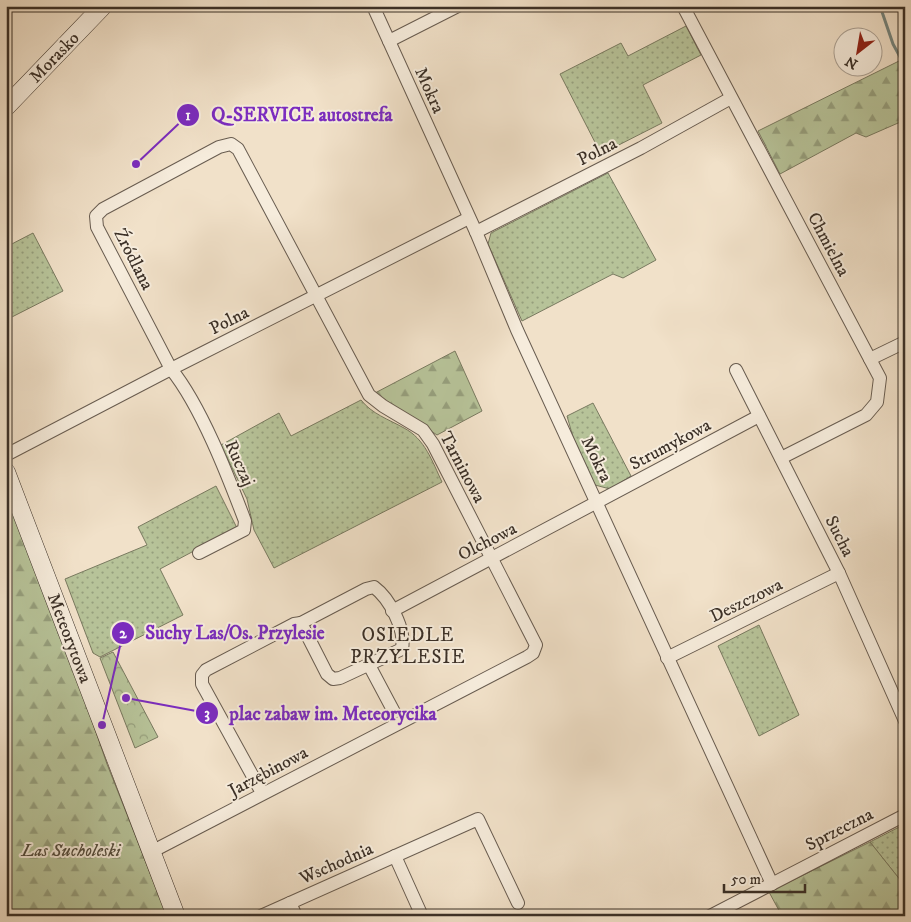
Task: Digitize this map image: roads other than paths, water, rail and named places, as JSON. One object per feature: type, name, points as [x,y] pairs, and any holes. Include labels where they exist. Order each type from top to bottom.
[{"type":"street","name":"Morasko","points":[[6,107],[103,6]]},
{"type":"street","name":"Mokra","points":[[373,6],[476,232],[517,330],[598,502],[772,884]]},
{"type":"street","points":[[391,45],[458,6]]},
{"type":"street","name":"Chmielna","points":[[683,6],[880,378],[877,402],[866,415],[781,458]]},
{"type":"street","name":"Polna","points":[[476,232],[641,148],[732,98]]},
{"type":"street","name":"Źródlana","points":[[171,369],[97,227],[96,216],[103,209],[219,147],[230,144],[238,149],[316,295]]},
{"type":"street","name":"Polna","points":[[6,455],[469,218]]},
{"type":"street","name":"Tarninowa","points":[[316,295],[369,395],[383,406],[423,430],[433,444],[536,645],[533,653]]},
{"type":"street","points":[[870,359],[905,342]]},
{"type":"street","name":"Ruczaj","points":[[171,369],[182,383],[191,400],[246,522],[244,530],[199,554]]},
{"type":"street","name":"Sucha","points":[[736,370],[839,574],[905,721]]},
{"type":"street","name":"Strumykowa","points":[[598,502],[759,416]]},
{"type":"street","name":"Meteorytowa","points":[[6,472],[176,916]]},
{"type":"street","name":"Olchowa","points":[[392,611],[598,502]]},
{"type":"street","name":"Deszczowa","points":[[668,658],[839,574]]},
{"type":"street","points":[[262,793],[202,684],[202,675],[206,670],[294,624],[366,589],[374,587],[381,592],[392,611],[401,631],[402,648],[370,665],[340,678],[333,679],[327,674],[301,622]]},
{"type":"street","name":"Jarzębinowa","points":[[152,851],[533,653]]},
{"type":"street","points":[[370,665],[394,712]]},
{"type":"street","name":"Sprzeczna","points":[[710,916],[905,816]]},
{"type":"street","name":"Wschodnia","points":[[261,916],[478,819],[518,903]]},
{"type":"street","name":"Wschodnia","points":[[395,856],[422,916]]},
{"type":"street","name":"Wschodnia","points":[[290,903],[296,916]]},
{"type":"waterway","points":[[880,6],[893,44],[905,66]]},
{"type":"place","name":"Q-SERVICE autostrefa","points":[[136,164]]},
{"type":"place","name":"plac zabaw im. Meteorycika","points":[[126,698]]},
{"type":"place","name":"Suchy Las/Os. Przylesie","points":[[102,725]]},
{"type":"district","name":"OSIEDLE PRZYLESIE","points":[[408,645]]},
{"type":"park label","name":"Las Sucholeski","points":[[71,850]]}]
